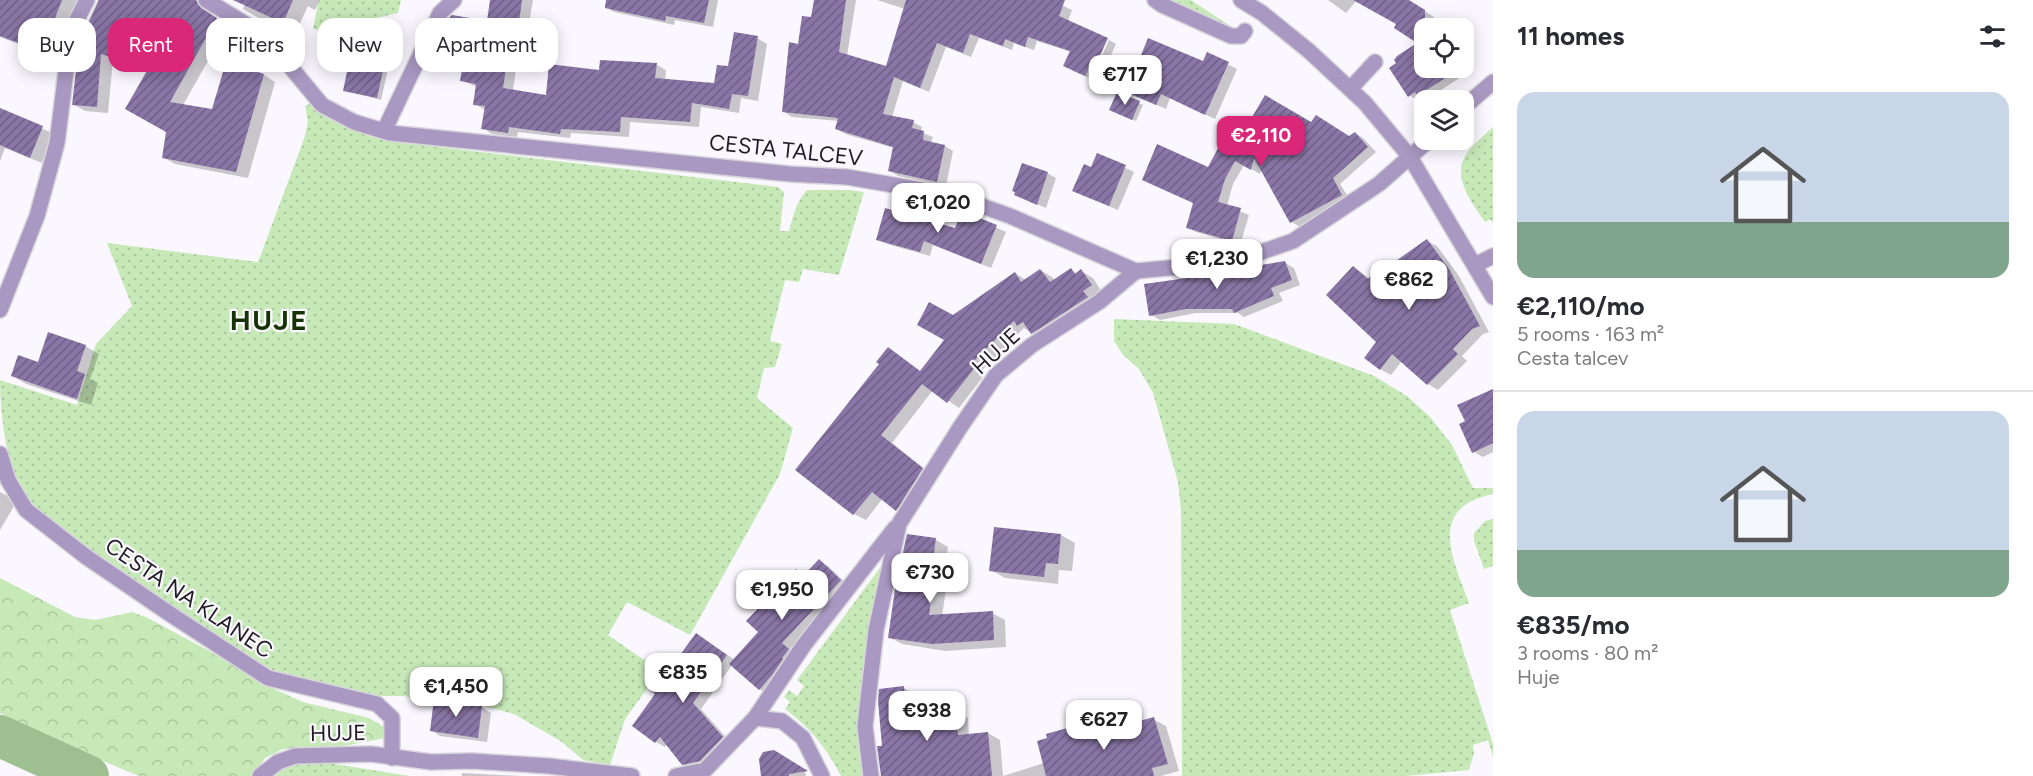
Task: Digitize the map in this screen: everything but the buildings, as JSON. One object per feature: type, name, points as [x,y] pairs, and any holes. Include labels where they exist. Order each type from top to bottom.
[{"type":"street","points":[[0,309],[37,216],[57,143],[71,31],[87,0]]},
{"type":"street","name":"CESTA TALCEV","points":[[206,0],[264,35],[322,105],[354,122],[384,131],[778,172],[848,177],[951,195],[1010,216],[1136,271],[1233,262],[1293,241],[1379,184],[1418,150]]},
{"type":"street","points":[[384,131],[440,12],[454,0]]},
{"type":"street","points":[[1155,0],[1232,36],[1241,36],[1245,32]]},
{"type":"street","points":[[1241,0],[1278,26],[1351,88],[1410,157],[1493,297]]},
{"type":"street","points":[[1351,88],[1376,62]]},
{"type":"street","points":[[1474,98],[1493,82]]},
{"type":"street","points":[[1475,265],[1493,256]]},
{"type":"street","name":"HUJE","points":[[676,776],[705,770],[755,718],[804,645],[899,524],[996,375],[1032,345],[1099,302],[1136,271]]},
{"type":"street","name":"CESTA NA KLANEC","points":[[0,454],[8,480],[26,510],[86,556],[170,614],[268,678],[377,704],[392,718],[392,758]]},
{"type":"street","name":"HUJE","points":[[871,776],[865,726],[873,651],[899,524]]},
{"type":"street","points":[[755,718],[782,720],[803,738],[822,776]]},
{"type":"street","name":"HUJE","points":[[262,774],[278,762],[295,756],[370,754],[431,762],[472,760],[538,765],[632,776]]},
{"type":"green space","points":[[319,0],[401,0],[398,13],[376,18],[317,18],[317,30],[313,28]]},
{"type":"green space","points":[[1167,0],[1191,0],[1236,30]]},
{"type":"green space","points":[[310,104],[328,118],[346,127],[387,141],[778,187],[784,192],[780,231],[789,231],[798,204],[807,190],[864,192],[839,275],[803,269],[799,282],[785,280],[770,341],[782,344],[775,367],[764,368],[757,398],[793,428],[780,474],[690,635],[627,602],[608,635],[660,671],[625,719],[610,765],[583,760],[562,742],[514,714],[478,704],[402,696],[361,696],[292,679],[262,666],[53,526],[35,511],[21,492],[6,444],[1,410],[0,380],[77,405],[96,344],[132,306],[107,243],[258,262],[304,139],[308,122],[305,106]]},
{"type":"green space","points":[[1493,127],[1493,223],[1490,219],[1485,222],[1464,188],[1462,178],[1463,159],[1469,150],[1474,150],[1474,145]]},
{"type":"green space","points":[[1114,319],[1234,324],[1374,376],[1407,396],[1430,417],[1452,445],[1473,488],[1493,488],[1493,494],[1472,501],[1459,511],[1452,523],[1450,537],[1452,553],[1469,603],[1450,610],[1493,744],[1493,757],[1488,740],[1473,745],[1474,753],[1469,770],[1406,776],[1182,776],[1181,511],[1178,482],[1153,393],[1139,369],[1123,355],[1114,341]]},
{"type":"green space","points":[[1493,519],[1493,566],[1484,569],[1474,541],[1474,533],[1485,521]]},
{"type":"green space","points":[[882,565],[864,658],[859,727],[866,776],[841,776],[817,739],[785,709],[790,702],[784,697],[789,690],[797,696],[804,686],[797,680]]},
{"type":"green space","points":[[0,578],[75,617],[95,620],[132,612],[146,617],[237,666],[274,689],[303,702],[369,718],[386,728],[385,738],[344,746],[283,749],[265,758],[253,776],[139,776],[52,740],[0,713]]},
{"type":"green space","points":[[316,761],[410,776],[274,776],[286,766]]},
{"type":"waterway","points":[[0,736],[88,776]]},
{"type":"district","name":"HUJE","points":[[269,320]]}]
